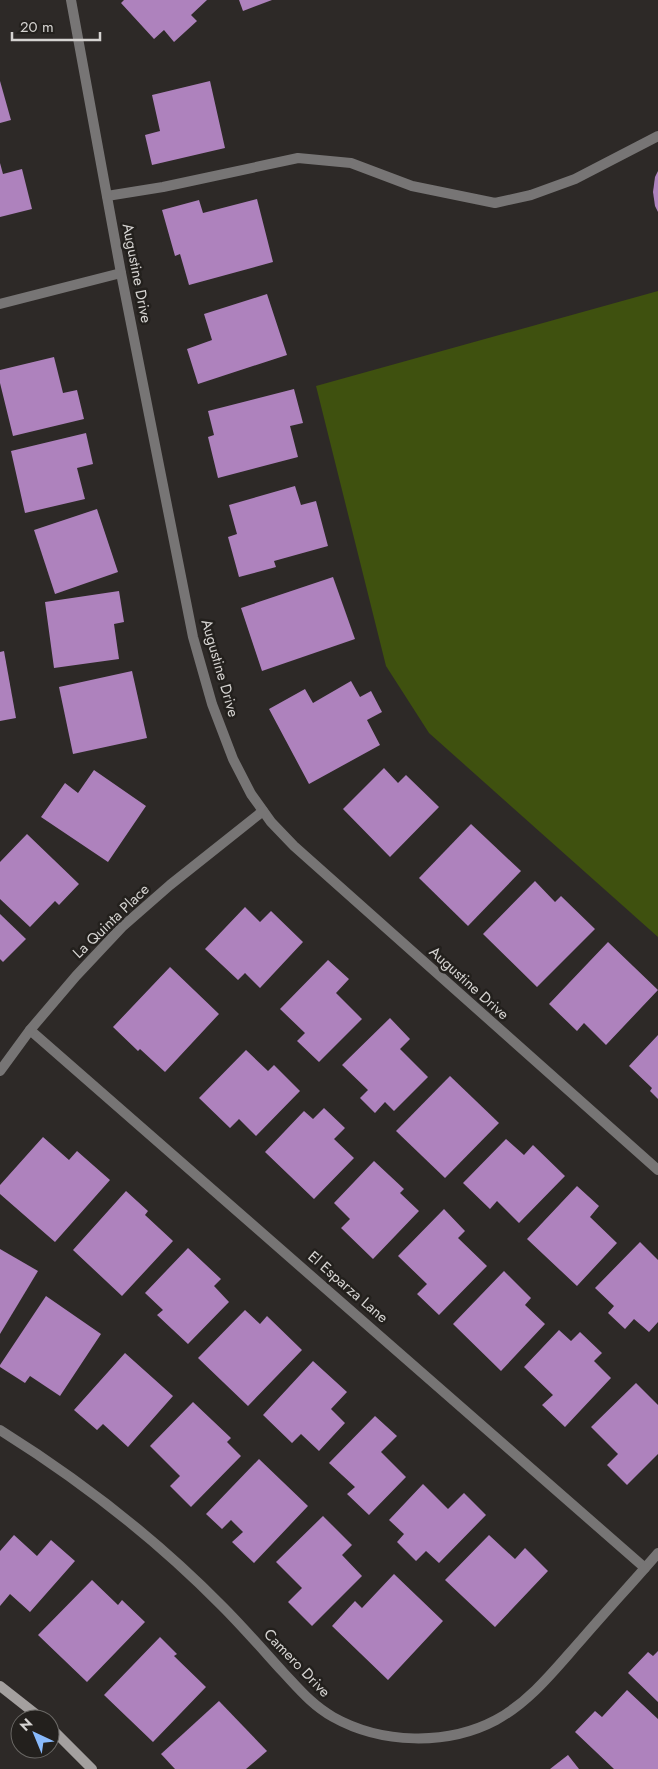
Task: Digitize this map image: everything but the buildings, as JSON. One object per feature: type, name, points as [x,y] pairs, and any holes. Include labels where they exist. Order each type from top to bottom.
[{"type":"street","name":"Augustine Drive","points":[[70,0],[121,273],[193,637],[212,704],[233,759],[251,794],[263,812],[294,846],[658,1170]]},
{"type":"street","points":[[107,196],[163,187],[298,158],[351,163],[412,186],[494,204],[531,195],[575,179],[658,136]]},
{"type":"street","points":[[0,304],[121,273]]},
{"type":"street","name":"La Quinta Place","points":[[0,1072],[30,1030],[76,976],[122,927],[178,879],[263,812]]},
{"type":"street","name":"El Esparza Lane","points":[[30,1030],[645,1568]]},
{"type":"street","name":"Camero Drive","points":[[0,1430],[42,1456],[146,1537],[222,1606],[315,1706],[335,1718],[362,1730],[387,1735],[428,1738],[462,1734],[496,1719],[520,1704],[545,1681],[658,1553]]},
{"type":"street","points":[[0,1686],[29,1709]]},
{"type":"street","points":[[60,1737],[92,1769]]},
{"type":"green space","points":[[658,291],[658,937],[429,733],[386,666],[316,386]]}]
